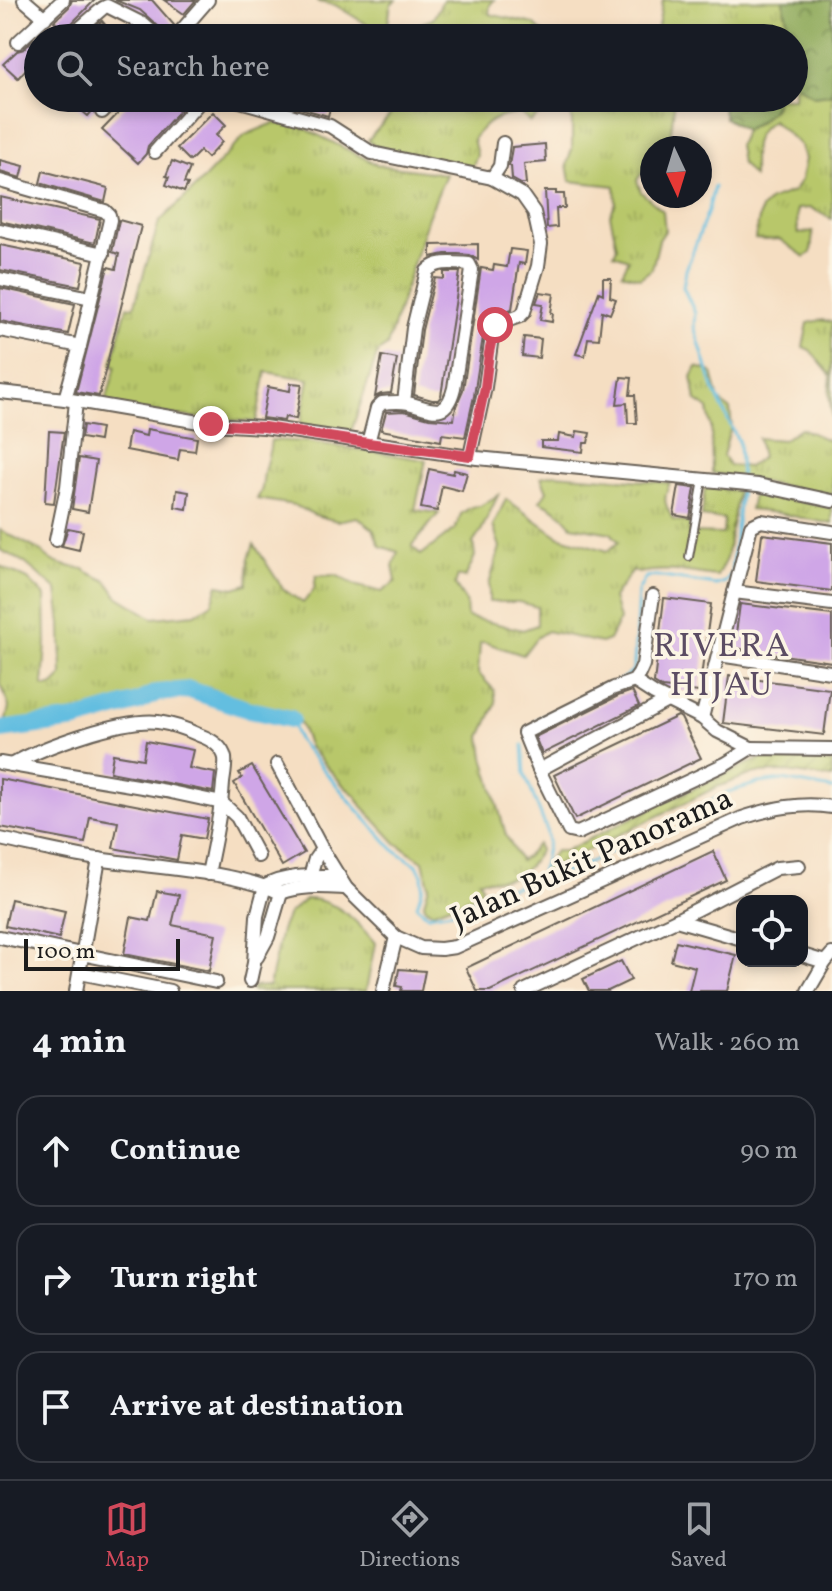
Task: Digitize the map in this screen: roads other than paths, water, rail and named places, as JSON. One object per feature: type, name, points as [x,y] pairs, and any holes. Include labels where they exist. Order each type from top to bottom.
[{"type":"street","points":[[24,0],[45,18]]},
{"type":"street","points":[[38,24],[63,0]]},
{"type":"street","points":[[187,24],[208,0]]},
{"type":"street","points":[[85,24],[107,6],[143,24]]},
{"type":"street","points":[[18,42],[24,37]]},
{"type":"street","points":[[155,152],[191,112]]},
{"type":"street","points":[[280,112],[330,126],[372,153],[492,178],[522,195],[534,212],[541,244],[538,266],[524,312],[495,325],[493,329],[485,387],[470,456]]},
{"type":"street","points":[[492,178],[500,166],[503,143]]},
{"type":"street","points":[[0,181],[105,211],[110,220],[70,400],[67,487],[56,540]]},
{"type":"street","points":[[0,230],[103,254]]},
{"type":"street","points":[[368,443],[377,408],[382,403],[404,402],[434,410],[445,408],[452,396],[472,270],[469,264],[440,264],[427,271],[413,328],[404,402]]},
{"type":"street","points":[[0,279],[91,298]]},
{"type":"street","points":[[0,330],[80,346]]},
{"type":"street","points":[[0,392],[70,400],[211,424],[264,427],[477,458],[758,485],[832,501]]},
{"type":"street","points":[[702,718],[751,526],[761,521],[832,532]]},
{"type":"street","points":[[734,592],[832,604]]},
{"type":"street","points":[[653,596],[643,665],[634,681],[524,733],[565,827],[578,833],[725,764],[751,748]]},
{"type":"street","points":[[719,655],[830,672]]},
{"type":"street","points":[[634,681],[751,748],[832,749]]},
{"type":"street","points":[[539,770],[669,700]]},
{"type":"street","points":[[6,764],[109,728],[144,722],[159,722],[208,738],[222,751],[225,765],[222,803],[208,874]]},
{"type":"street","points":[[6,764],[222,803],[237,817],[258,856]]},
{"type":"street","name":"Jalan Bukit Panorama","points":[[277,764],[342,882],[396,937],[421,948],[455,947],[742,818],[771,808],[799,805],[832,807]]},
{"type":"street","points":[[0,839],[99,859],[208,874],[265,886],[281,893],[342,882]]},
{"type":"street","points":[[310,876],[322,849]]},
{"type":"street","points":[[76,991],[99,859]]},
{"type":"street","points":[[524,991],[676,920],[777,868],[799,866]]},
{"type":"street","points":[[250,981],[257,916],[265,886],[279,879],[310,876],[342,882]]},
{"type":"street","points":[[254,963],[268,937],[281,893]]},
{"type":"street","points":[[676,920],[736,937]]},
{"type":"street","points":[[0,937],[216,982]]},
{"type":"street","points":[[383,991],[396,937]]},
{"type":"street","points":[[808,956],[828,958],[808,991]]},
{"type":"street","points":[[80,973],[170,991]]},
{"type":"lane","points":[[689,557],[703,480]]},
{"type":"waterway","points":[[714,187],[683,287],[695,313],[694,326],[713,388],[739,443],[741,479]]},
{"type":"waterway","points":[[619,681],[632,672],[634,665],[638,591],[646,577],[716,585],[725,582],[731,574],[741,487]]},
{"type":"waterway","points":[[0,730],[76,720],[138,702],[156,693],[190,690],[247,709],[291,719]]},
{"type":"waterway","points":[[536,720],[554,711]]},
{"type":"waterway","points":[[291,719],[298,740],[358,810],[393,849],[417,865],[423,886],[417,906],[428,915],[452,911],[488,893],[540,881],[589,863],[728,792],[783,780],[832,789]]},
{"type":"waterway","points":[[523,745],[525,775],[546,828],[548,842],[537,882]]},
{"type":"district","name":"RIVERA HIJAU","points":[[722,664]]}]
